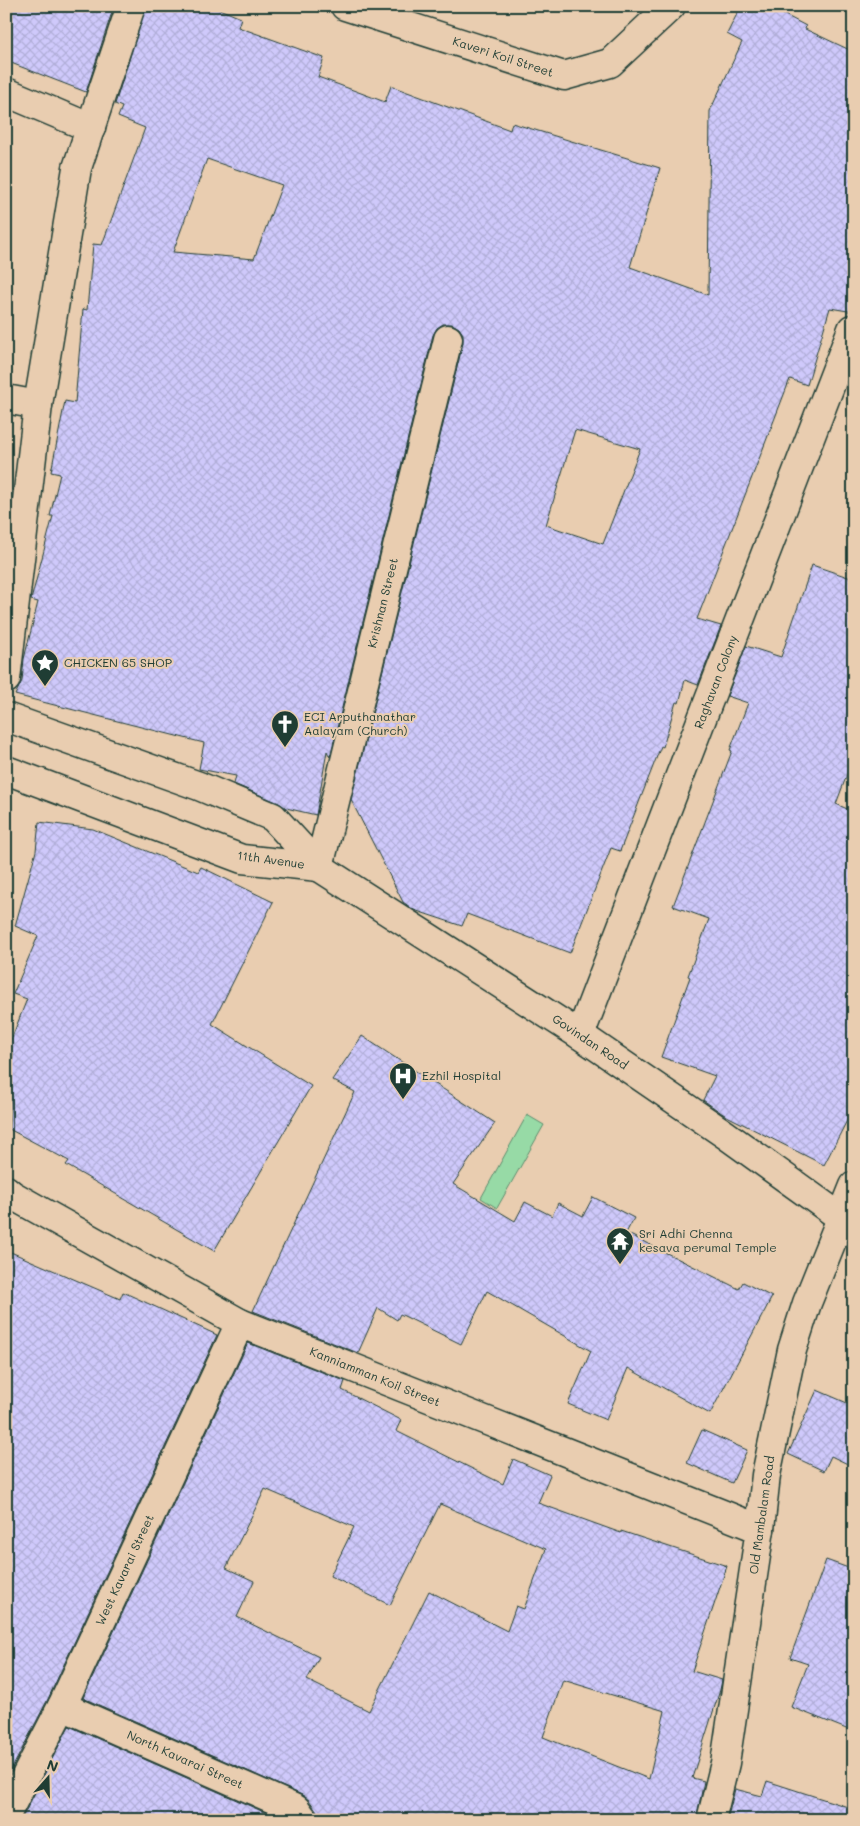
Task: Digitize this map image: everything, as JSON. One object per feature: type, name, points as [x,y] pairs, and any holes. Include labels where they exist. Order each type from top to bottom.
[{"type":"street","points":[[6,679],[38,405],[76,168],[131,6]]},
{"type":"street","name":"Kaveri Koil Street","points":[[345,6],[564,76],[610,63],[671,6]]},
{"type":"street","points":[[6,92],[91,128]]},
{"type":"street","name":"Raghavan Colony","points":[[580,1034],[852,329]]},
{"type":"street","name":"Krishnan Street","points":[[319,866],[448,339]]},
{"type":"street","points":[[6,399],[38,405]]},
{"type":"street","name":"11th Avenue","points":[[6,717],[199,786],[273,817],[319,866]]},
{"type":"street","name":"11th Avenue","points":[[6,770],[242,859],[319,866]]},
{"type":"street","name":"Govindan Road","points":[[319,866],[580,1034],[848,1222]]},
{"type":"street","name":"Old Mambalam Road","points":[[711,1820],[725,1763],[760,1529],[766,1475],[792,1350],[806,1304],[848,1222],[854,1186]]},
{"type":"street","name":"Kanniamman Koil Street","points":[[6,1190],[240,1323],[760,1529]]},
{"type":"street","name":"West Kavarai Street","points":[[6,1816],[62,1706],[240,1323]]},
{"type":"street","name":"North Kavarai Street","points":[[62,1706],[296,1808],[304,1820]]},
{"type":"green space","points":[[527,1115],[544,1125],[497,1208],[481,1198]]},
{"type":"building","points":[[6,6],[114,6],[86,92],[6,61]]},
{"type":"building","points":[[146,6],[212,6],[241,18],[238,27],[324,58],[318,77],[385,102],[391,86],[510,130],[512,123],[660,168],[630,267],[708,295],[710,111],[742,42],[727,34],[741,6],[768,6],[806,26],[805,29],[854,52],[854,312],[830,308],[807,385],[790,379],[697,619],[721,626],[698,685],[685,680],[679,703],[676,702],[663,747],[661,746],[620,851],[611,848],[570,953],[467,914],[462,926],[414,910],[403,902],[351,800],[463,343],[463,334],[459,328],[452,324],[443,324],[437,328],[433,335],[330,757],[327,751],[316,815],[286,808],[279,803],[234,784],[236,776],[199,769],[204,743],[15,695],[22,681],[24,659],[38,602],[31,600],[53,516],[50,516],[60,474],[51,472],[65,401],[75,403],[83,309],[87,310],[93,244],[102,245],[145,128],[118,117],[122,107],[115,104]],"holes":[[[207,159],[282,185],[254,259],[173,252]],[[575,430],[640,449],[603,544],[546,525]]]},
{"type":"building","points":[[812,565],[854,579],[854,756],[836,804],[854,812],[854,1107],[824,1165],[723,1114],[703,1100],[715,1076],[661,1057],[709,919],[673,906],[732,751],[730,750],[748,703],[727,696],[746,646],[781,657]]},
{"type":"building","points":[[39,822],[93,829],[198,872],[201,867],[273,902],[212,1024],[311,1086],[214,1251],[66,1165],[69,1161],[9,1129],[13,1052],[7,1050],[27,999],[13,994],[38,936],[15,926],[36,851]]},
{"type":"building","points":[[362,1036],[495,1123],[453,1184],[515,1221],[525,1202],[552,1216],[558,1203],[583,1216],[593,1197],[634,1218],[626,1233],[739,1289],[743,1282],[772,1297],[710,1414],[628,1368],[606,1420],[568,1404],[591,1351],[487,1291],[461,1344],[400,1314],[397,1320],[378,1308],[358,1353],[253,1311],[355,1092],[332,1080]]},
{"type":"building","points":[[6,1250],[120,1299],[123,1292],[217,1335],[48,1699],[6,1780]]},
{"type":"building","points":[[248,1343],[345,1381],[342,1390],[401,1420],[396,1431],[503,1484],[513,1459],[550,1475],[538,1503],[621,1533],[621,1531],[727,1566],[692,1671],[722,1680],[692,1778],[704,1781],[696,1820],[319,1820],[317,1811],[309,1800],[302,1795],[83,1698]],"holes":[[[265,1489],[354,1527],[330,1576],[390,1605],[440,1504],[546,1549],[524,1609],[516,1606],[507,1631],[429,1591],[369,1711],[307,1680],[319,1657],[237,1617],[254,1581],[226,1568]],[[563,1680],[665,1711],[649,1779],[543,1737]]]},
{"type":"building","points":[[817,1390],[854,1406],[854,1467],[831,1456],[824,1471],[788,1454]]},
{"type":"building","points":[[702,1430],[747,1450],[732,1483],[687,1463]]},
{"type":"building","points":[[826,1560],[854,1570],[854,1732],[791,1707],[808,1664],[790,1658]]},
{"type":"building","points":[[69,1726],[282,1820],[21,1820]]},
{"type":"building","points":[[767,1781],[854,1809],[854,1820],[727,1820],[735,1789],[762,1796]]},
{"type":"place","name":"CHICKEN 65 SHOP","points":[[45,687]]},
{"type":"place","name":"ECI Arputhanathar Aalayam (Church)","points":[[285,748]]},
{"type":"place","name":"Ezhil Hospital","points":[[403,1100]]},
{"type":"place","name":"Sri Adhi Chenna kesava perumal Temple","points":[[620,1265]]}]
